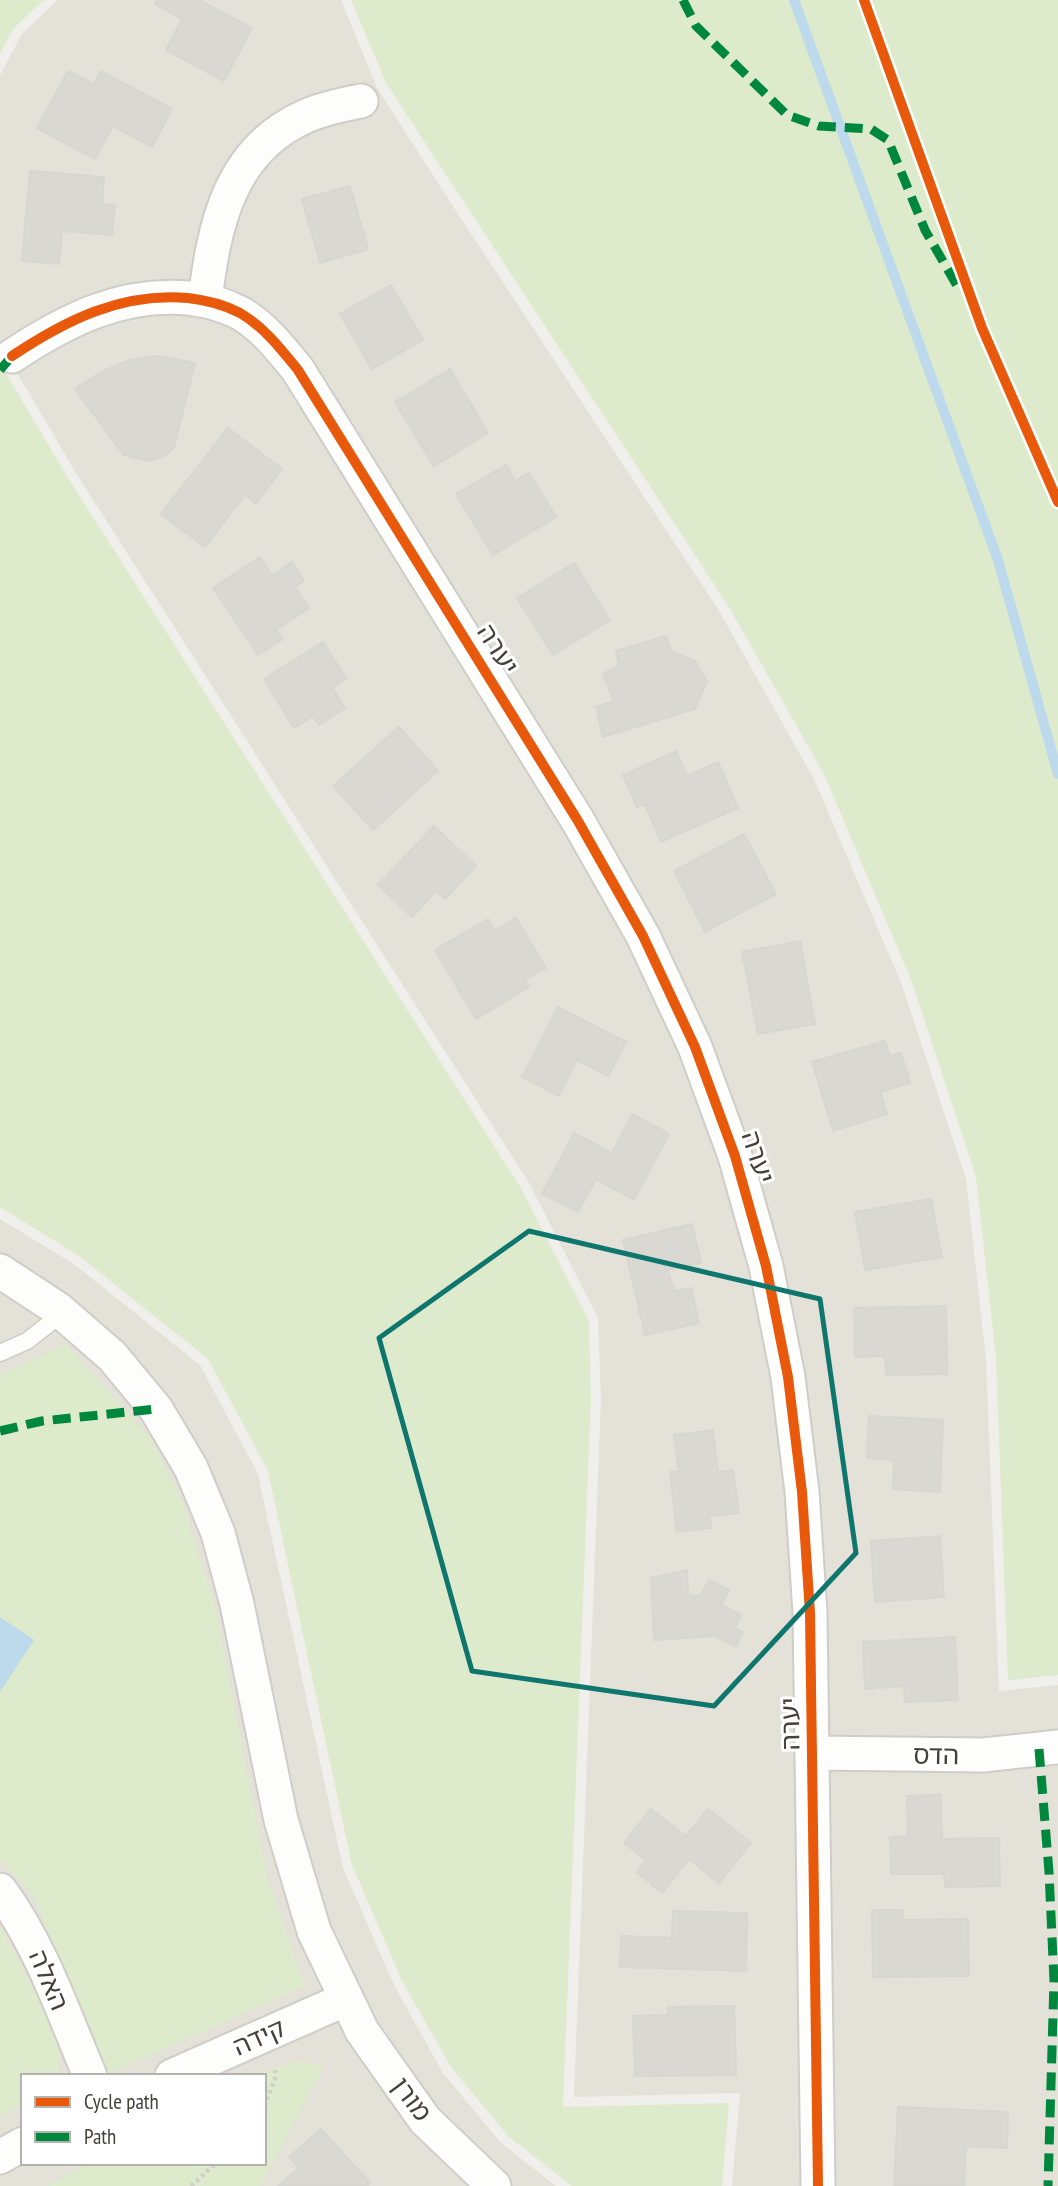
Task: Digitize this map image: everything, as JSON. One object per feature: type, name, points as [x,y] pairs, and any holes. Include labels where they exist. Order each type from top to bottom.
[{"type":"street","points":[[205,300],[212,245],[225,202],[242,170],[260,145],[282,128],[306,116],[361,101]]},
{"type":"street","name":"יערה","points":[[12,356],[50,331],[89,312],[128,300],[167,296],[205,300],[239,313],[271,336],[298,370],[579,821],[643,936],[695,1047],[735,1156],[766,1266],[788,1377],[802,1492],[810,1613],[818,2186]]},
{"type":"street","name":"מורן","points":[[0,1271],[63,1313],[112,1356],[156,1409],[191,1468],[218,1533],[237,1604],[281,1820],[314,1931],[362,2031],[425,2120],[494,2186]]},
{"type":"street","name":"הדס","points":[[813,1753],[983,1755],[1058,1747]]},
{"type":"street","name":"האלה","points":[[0,1889],[35,1946],[89,2074]]},
{"type":"street","name":"קידה","points":[[177,2074],[346,1999]]},
{"type":"street","points":[[0,2157],[21,2145]]},
{"type":"lane","points":[[0,1353],[27,1341],[63,1313]]},
{"type":"path","points":[[191,2186],[214,2165]]},
{"type":"highlighted area","points":[[529,1231],[820,1299],[856,1553],[714,1706],[472,1671],[379,1338]]},
{"type":"shaded area","points":[[58,0],[341,0],[377,88],[718,609],[814,779],[902,985],[966,1179],[986,1359],[999,1691],[1058,1685],[1058,2186],[732,2186],[740,2093],[574,2097],[601,1398],[598,1318],[529,1183],[76,473],[0,344],[0,75],[22,34]]},
{"type":"shaded area","points":[[0,1219],[74,1264],[200,1365],[258,1474],[343,1868],[394,1985],[443,2073],[501,2143],[556,2186],[0,2186]]},
{"type":"green space","points":[[0,0],[44,0],[14,28],[0,54]]},
{"type":"green space","points":[[351,0],[1058,0],[1058,1675],[1008,1680],[996,1358],[976,1177],[912,982],[824,774],[727,604],[386,83]]},
{"type":"green space","points":[[0,363],[68,478],[521,1188],[589,1321],[591,1398],[563,2107],[729,2103],[722,2186],[572,2186],[508,2136],[451,2067],[402,1981],[352,1865],[268,1471],[208,1359],[79,1256],[0,1207]]},
{"type":"green space","points":[[66,1344],[150,1438],[181,1497],[216,1610],[268,1881],[305,1986],[108,2074],[106,2074],[34,1897],[0,1860],[0,1375]]},
{"type":"green space","points":[[0,1926],[56,2033],[60,2059],[58,2074],[21,2074],[21,2106],[0,2116]]},
{"type":"green space","points":[[291,2062],[324,2066],[260,2186],[47,2186],[85,2165],[266,2165],[266,2074],[258,2074]]},
{"type":"water","points":[[0,1617],[34,1640],[0,1692]]},
{"type":"building","points":[[157,0],[199,0],[252,28],[224,81],[166,50],[182,19],[155,4]]},
{"type":"building","points":[[68,71],[94,84],[101,71],[172,109],[152,147],[113,126],[95,159],[37,128]]},
{"type":"building","points":[[30,171],[104,177],[102,204],[115,205],[112,235],[62,231],[59,264],[22,261]]},
{"type":"building","points":[[350,186],[368,249],[320,263],[302,199]]},
{"type":"building","points":[[391,285],[423,340],[372,369],[340,314]]},
{"type":"building","points":[[159,356],[195,363],[174,447],[165,456],[149,461],[124,455],[75,389],[103,371],[130,360]]},
{"type":"building","points":[[450,369],[488,433],[434,466],[395,402]]},
{"type":"building","points":[[228,428],[282,469],[256,503],[245,495],[205,547],[161,514]]},
{"type":"building","points":[[506,465],[515,481],[529,473],[556,517],[493,555],[456,494]]},
{"type":"building","points":[[260,557],[272,576],[292,562],[304,581],[295,587],[309,608],[276,630],[283,639],[258,655],[213,588]]},
{"type":"building","points":[[574,563],[610,620],[553,655],[517,598]]},
{"type":"building","points":[[666,636],[671,651],[695,661],[707,682],[695,709],[603,737],[596,707],[614,701],[603,674],[619,665],[616,651]]},
{"type":"building","points":[[323,642],[346,678],[332,688],[345,708],[319,725],[313,716],[294,728],[264,679]]},
{"type":"building","points":[[399,727],[438,771],[373,830],[333,786]]},
{"type":"building","points":[[676,751],[687,776],[718,762],[738,808],[661,842],[645,804],[637,807],[623,775]]},
{"type":"building","points":[[434,826],[476,866],[445,899],[436,891],[412,917],[378,885]]},
{"type":"building","points":[[744,834],[776,894],[705,932],[674,871]]},
{"type":"building","points":[[516,918],[546,968],[525,980],[529,987],[476,1019],[435,950],[488,919],[495,931]]},
{"type":"building","points":[[800,941],[815,1024],[758,1034],[742,952]]},
{"type":"building","points":[[558,1007],[626,1042],[608,1076],[577,1060],[559,1096],[522,1077]]},
{"type":"building","points":[[885,1041],[890,1056],[901,1053],[910,1083],[880,1092],[887,1114],[833,1131],[812,1062]]},
{"type":"building","points":[[632,1114],[669,1134],[634,1200],[596,1179],[578,1212],[542,1194],[574,1133],[612,1153]]},
{"type":"building","points":[[931,1199],[942,1257],[865,1270],[855,1212]]},
{"type":"building","points":[[692,1224],[701,1263],[668,1270],[674,1291],[691,1288],[699,1323],[645,1335],[623,1240]]},
{"type":"building","points":[[946,1306],[947,1374],[886,1375],[885,1356],[855,1357],[854,1308]]},
{"type":"building","points":[[869,1416],[943,1420],[940,1492],[893,1489],[894,1460],[867,1458]]},
{"type":"building","points":[[713,1430],[718,1472],[733,1470],[739,1513],[709,1516],[711,1528],[677,1532],[670,1472],[679,1471],[674,1435]]},
{"type":"building","points":[[940,1536],[944,1597],[875,1602],[871,1541]]},
{"type":"building","points":[[687,1570],[688,1595],[700,1596],[709,1580],[729,1590],[721,1605],[741,1615],[735,1628],[743,1632],[736,1647],[715,1636],[654,1640],[651,1578]]},
{"type":"building","points":[[955,1637],[958,1700],[905,1702],[904,1686],[865,1689],[863,1642]]},
{"type":"building","points":[[941,1795],[942,1839],[999,1838],[1000,1886],[945,1887],[944,1874],[891,1874],[890,1837],[908,1836],[907,1796]]},
{"type":"building","points":[[651,1809],[686,1836],[708,1809],[751,1843],[719,1883],[689,1859],[662,1893],[637,1872],[646,1860],[624,1843]]},
{"type":"building","points":[[872,1910],[902,1910],[903,1920],[968,1919],[969,1976],[873,1977]]},
{"type":"building","points":[[673,1911],[747,1913],[746,1971],[620,1967],[621,1936],[672,1938]]},
{"type":"building","points":[[734,2006],[736,2075],[635,2076],[633,2016],[668,2015],[668,2007]]},
{"type":"building","points":[[898,2107],[1008,2112],[1007,2148],[966,2146],[964,2186],[894,2186]]},
{"type":"building","points":[[321,2129],[370,2183],[367,2186],[278,2186],[299,2168],[289,2157]]},
{"type":"waterway","points":[[794,0],[998,560],[1058,774]]},
{"type":"marked path","points":[[683,0],[696,26],[787,115],[819,126],[871,129],[888,140],[925,230],[960,291]]},
{"type":"marked path","points":[[0,370],[12,356]]},
{"type":"marked path","points":[[0,1431],[42,1421],[156,1409]]},
{"type":"marked path","points":[[1039,1749],[1054,1981],[1048,2186]]},
{"type":"cycle path","points":[[864,0],[982,328],[1058,502]]},
{"type":"cycle path","points":[[12,356],[53,331],[96,311],[140,299],[164,297],[194,299],[228,308],[249,319],[272,339],[298,370],[578,821],[643,936],[695,1047],[735,1156],[766,1266],[788,1377],[802,1492],[810,1613],[818,2186]]}]
